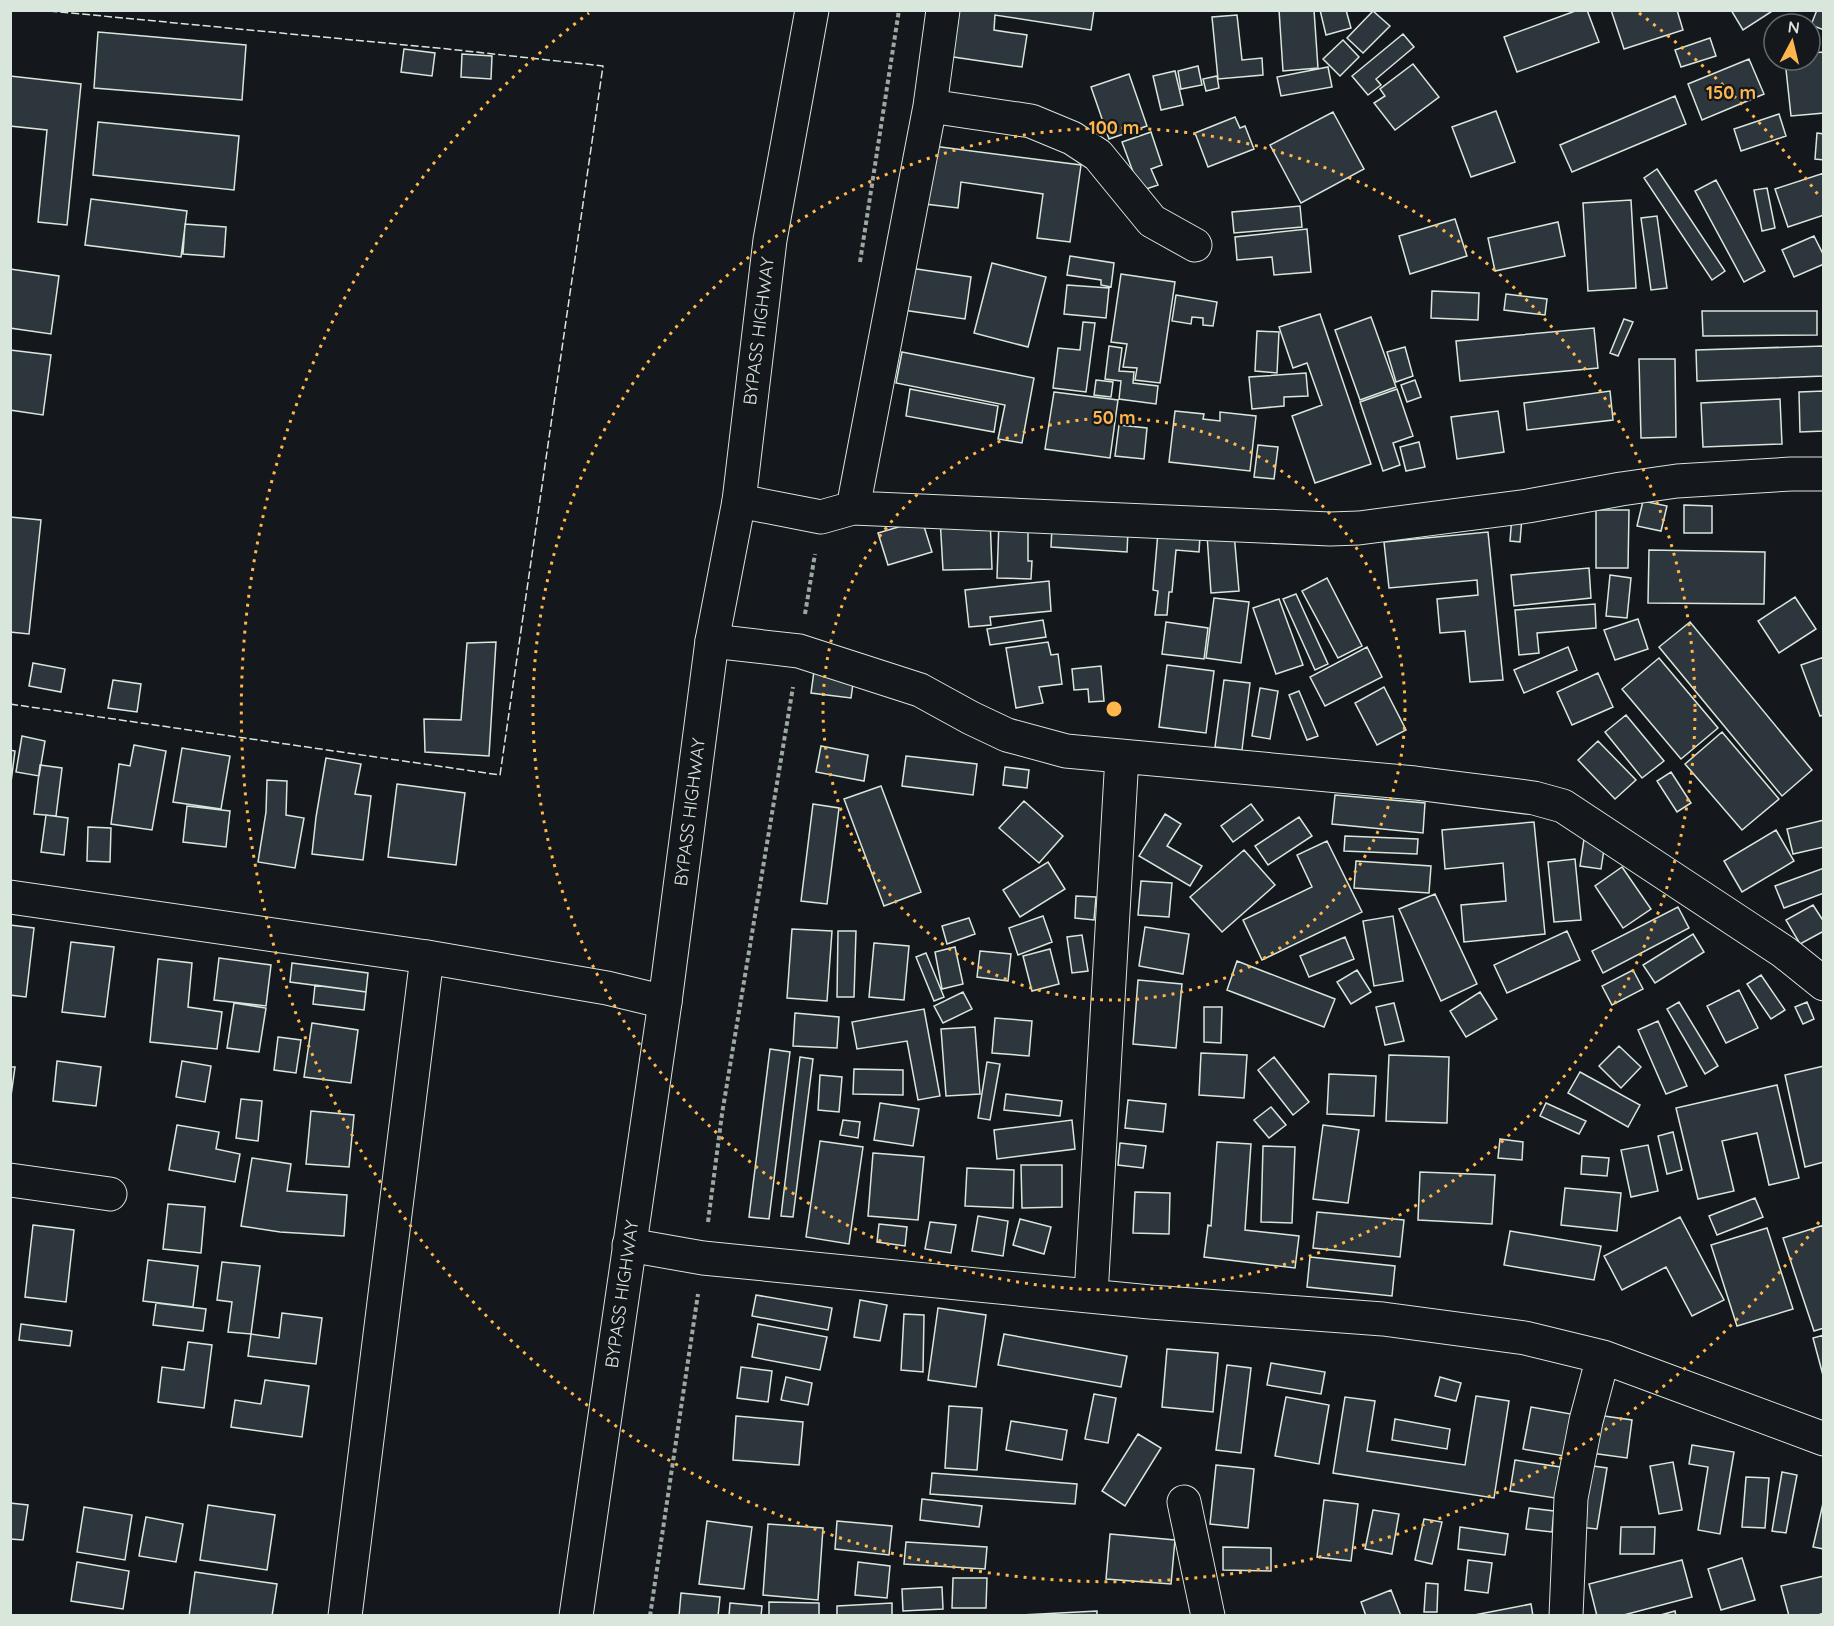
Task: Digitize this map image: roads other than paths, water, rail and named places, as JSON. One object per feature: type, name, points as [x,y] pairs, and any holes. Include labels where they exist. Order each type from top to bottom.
[{"type":"street","name":"BYPASS HIGHWAY","points":[[576,1616],[665,1002],[712,641],[739,501],[770,240],[812,10]]},
{"type":"street","points":[[853,508],[930,106],[943,10]]},
{"type":"street","points":[[930,106],[1031,122],[1072,138],[1098,155],[1152,221],[1195,245]]},
{"type":"street","points":[[739,501],[821,517],[853,508],[1330,529],[1359,528],[1528,506],[1677,481],[1824,474]]},
{"type":"street","points":[[712,641],[800,651],[920,690],[1008,735],[1066,751],[1415,783],[1534,798],[1563,807],[1784,952],[1824,984]]},
{"type":"street","points":[[1091,1295],[1122,756]]},
{"type":"street","points":[[10,897],[428,957],[607,988],[665,1002]]},
{"type":"street","points":[[345,1616],[428,957]]},
{"type":"street","points":[[10,1180],[110,1194]]},
{"type":"street","points":[[629,1245],[703,1258],[1150,1302],[1383,1319],[1525,1338],[1603,1357],[1824,1438]]},
{"type":"street","points":[[1566,1616],[1571,1498],[1586,1421],[1603,1357]]},
{"type":"street","points":[[1184,1502],[1208,1616]]}]
